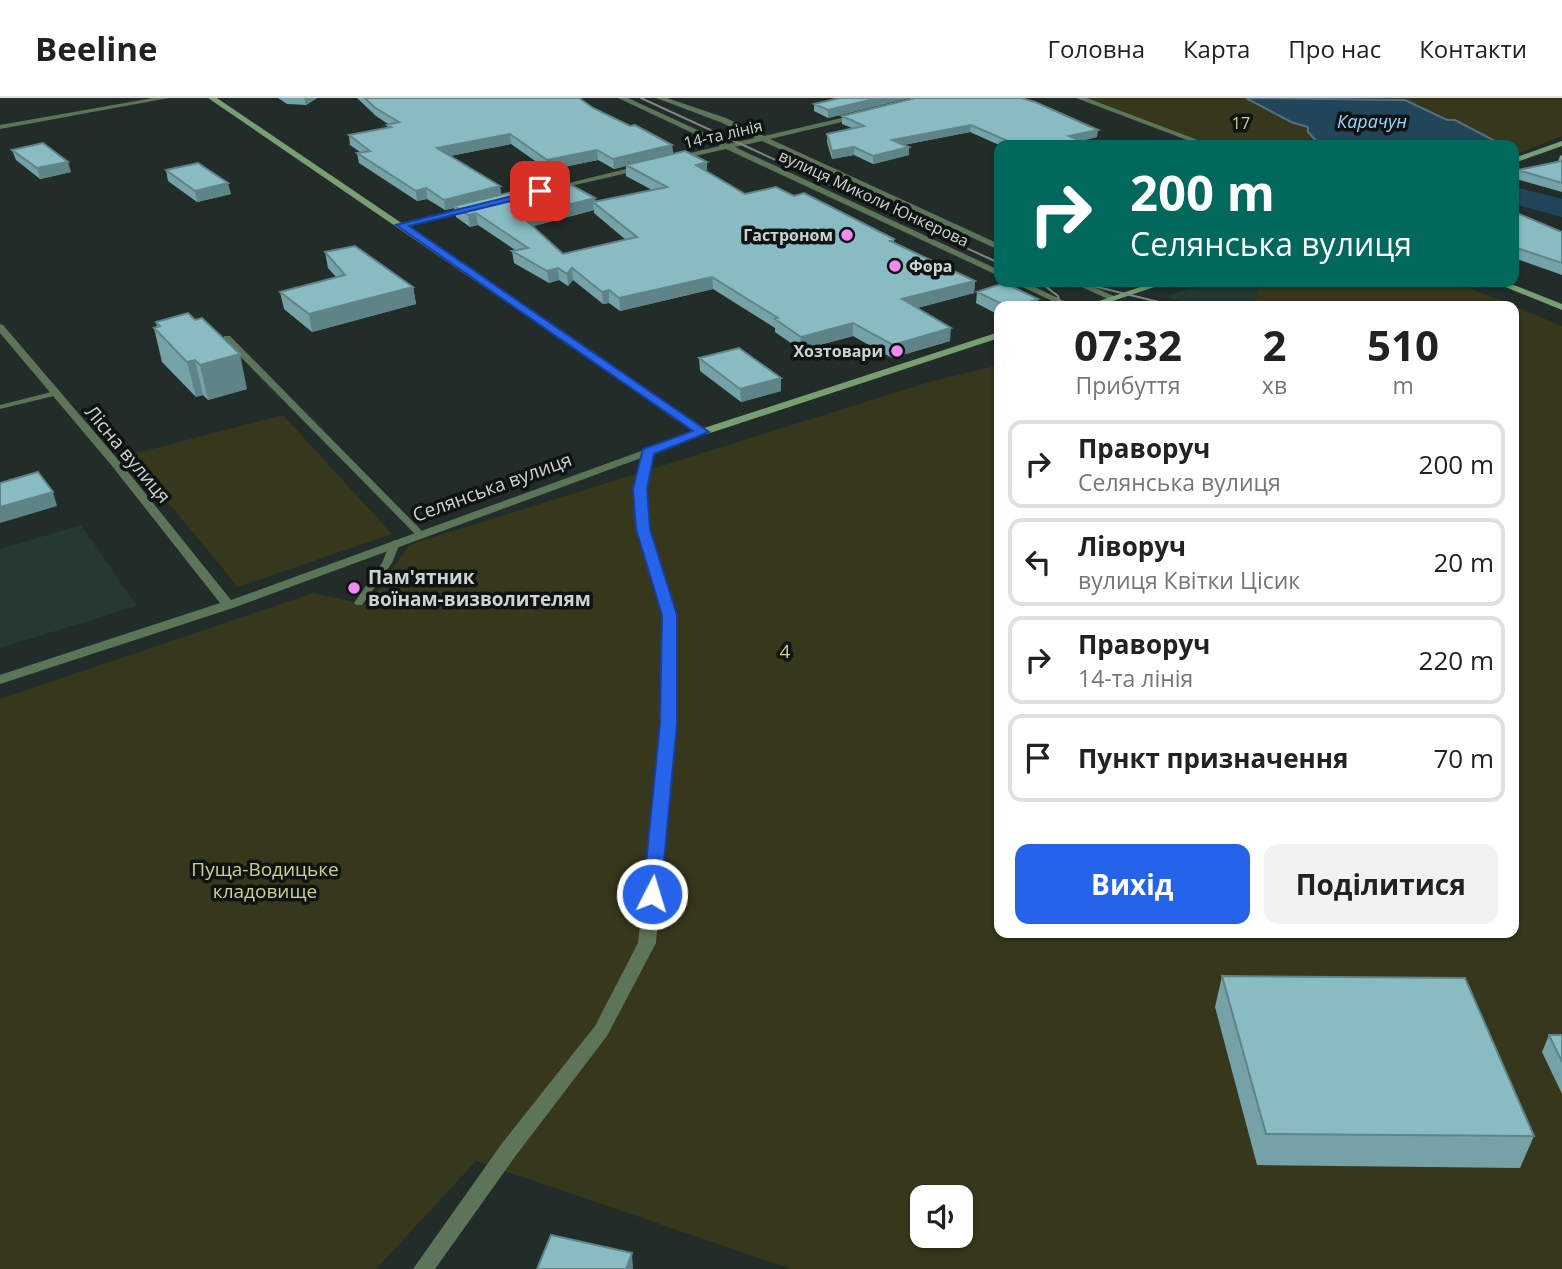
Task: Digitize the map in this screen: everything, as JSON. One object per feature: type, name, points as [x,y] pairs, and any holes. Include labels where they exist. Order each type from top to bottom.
[{"type":"street","points":[[0,127],[165,98]]},
{"type":"street","points":[[212,98],[703,432]]},
{"type":"street","name":"вулиця Миколи Юнкерова","points":[[622,98],[994,271]]},
{"type":"street","name":"вулиця Миколи Юнкерова","points":[[660,98],[723,120],[994,245]]},
{"type":"street","points":[[1080,98],[1193,140]]},
{"type":"street","name":"14-та лінія","points":[[664,162],[876,111]]},
{"type":"street","points":[[1519,158],[1562,143]]},
{"type":"street","points":[[545,190],[651,165]]},
{"type":"street","points":[[401,225],[479,206]]},
{"type":"street","points":[[1028,287],[1059,301]]},
{"type":"street","points":[[1088,287],[1113,298]]},
{"type":"street","points":[[1104,301],[1148,287]]},
{"type":"street","points":[[1512,287],[1562,307]]},
{"type":"street","name":"Лісна вулиця","points":[[0,327],[116,464],[228,605]]},
{"type":"street","name":"Селянська вулиця","points":[[0,680],[228,605],[703,432],[994,337]]},
{"type":"street","points":[[422,1269],[510,1147],[601,1031],[647,943],[668,723],[669,615],[643,529],[640,489],[648,452]]},
{"type":"lane","points":[[227,338],[419,534]]},
{"type":"lane","points":[[0,407],[55,394]]},
{"type":"lane","points":[[359,603],[387,563],[396,543]]},
{"type":"shaded area","points":[[1197,287],[1257,287],[1256,301],[1180,301],[1164,296]]},
{"type":"shaded area","points":[[81,525],[137,606],[0,648],[0,549]]},
{"type":"green space","name":"17","points":[[1087,98],[1246,98],[1291,122],[1309,128],[1309,133],[1315,140],[1197,140]]},
{"type":"green space","points":[[1392,98],[1562,98],[1562,136],[1519,153],[1519,140],[1493,140]]},
{"type":"green space","points":[[1257,287],[1466,287],[1502,301],[1256,301]]},
{"type":"green space","name":"4","points":[[1519,308],[1562,326],[1562,1269],[791,1269],[476,1161],[376,1269],[0,1269],[0,699],[313,593],[367,605],[409,545],[929,382],[994,366],[994,938],[1519,938]]},
{"type":"green space","points":[[283,415],[392,534],[238,587],[129,455]]},
{"type":"water","name":"Карачун","points":[[1246,98],[1405,100],[1447,120],[1455,120],[1493,140],[1315,140],[1308,132],[1308,127],[1291,122]]},
{"type":"building","points":[[365,98],[579,98],[593,108],[630,126],[635,125],[672,145],[613,159],[597,150],[547,160],[510,134],[437,148],[500,186],[444,200],[426,188],[416,191],[357,153],[370,151],[349,135],[391,127],[387,125],[399,122],[374,107]]},
{"type":"building","points":[[840,98],[878,98],[828,110],[814,104]]},
{"type":"building","points":[[915,98],[1021,98],[1098,130],[1069,136],[1080,140],[1006,140],[971,125],[892,140],[909,147],[873,156],[854,147],[832,151],[827,134],[864,126],[842,116]]},
{"type":"building","points":[[43,143],[68,162],[37,168],[12,150]]},
{"type":"building","points":[[685,151],[707,162],[696,165],[745,194],[776,187],[794,196],[804,193],[894,239],[890,241],[975,281],[902,299],[951,328],[893,345],[853,323],[801,337],[775,319],[778,318],[712,277],[619,298],[609,290],[602,292],[572,268],[567,274],[558,268],[547,271],[512,251],[528,248],[476,213],[468,215],[454,206],[562,180],[595,198],[528,215],[534,219],[527,221],[563,254],[637,237],[593,202],[667,187],[626,165]]},
{"type":"building","points":[[1562,161],[1562,183],[1519,170]]},
{"type":"building","points":[[198,163],[228,183],[195,191],[166,170]]},
{"type":"building","points":[[1519,214],[1562,232],[1562,263],[1519,249]]},
{"type":"building","points":[[355,246],[413,287],[309,314],[280,292],[345,275],[325,252]]},
{"type":"building","points":[[994,286],[1012,287],[1038,299],[996,301],[977,292]]},
{"type":"building","points":[[188,313],[195,320],[202,318],[240,354],[200,365],[195,360],[187,362],[154,328],[160,326],[156,322]]},
{"type":"building","points":[[739,348],[781,378],[740,389],[699,358]]},
{"type":"building","points":[[38,472],[53,492],[0,507],[0,483]]},
{"type":"building","points":[[1222,976],[1465,978],[1534,1136],[1266,1134]]},
{"type":"building","points":[[1549,1035],[1562,1035],[1562,1062]]},
{"type":"building","points":[[551,1235],[632,1253],[626,1269],[537,1269]]},
{"type":"waterway","points":[[1519,196],[1562,208]]},
{"type":"tram line","points":[[641,98],[994,261]]},
{"type":"tram line","points":[[1046,287],[1058,296],[1059,301]]},
{"type":"tram line","points":[[1097,287],[1155,301]]},
{"type":"place","name":"Гастроном","points":[[847,235]]},
{"type":"place","name":"Фора","points":[[895,266]]},
{"type":"place","name":"Хозтовари","points":[[897,351]]},
{"type":"place","name":"Пам'ятник воїнам-визволителям","points":[[354,588]]},
{"type":"route","points":[[540,191],[401,225],[703,432],[648,452],[640,489],[643,529],[669,615],[668,723],[652,894]]},
{"type":"park label","name":"Пуща-Водицьке кладовище","points":[[265,880]]}]
